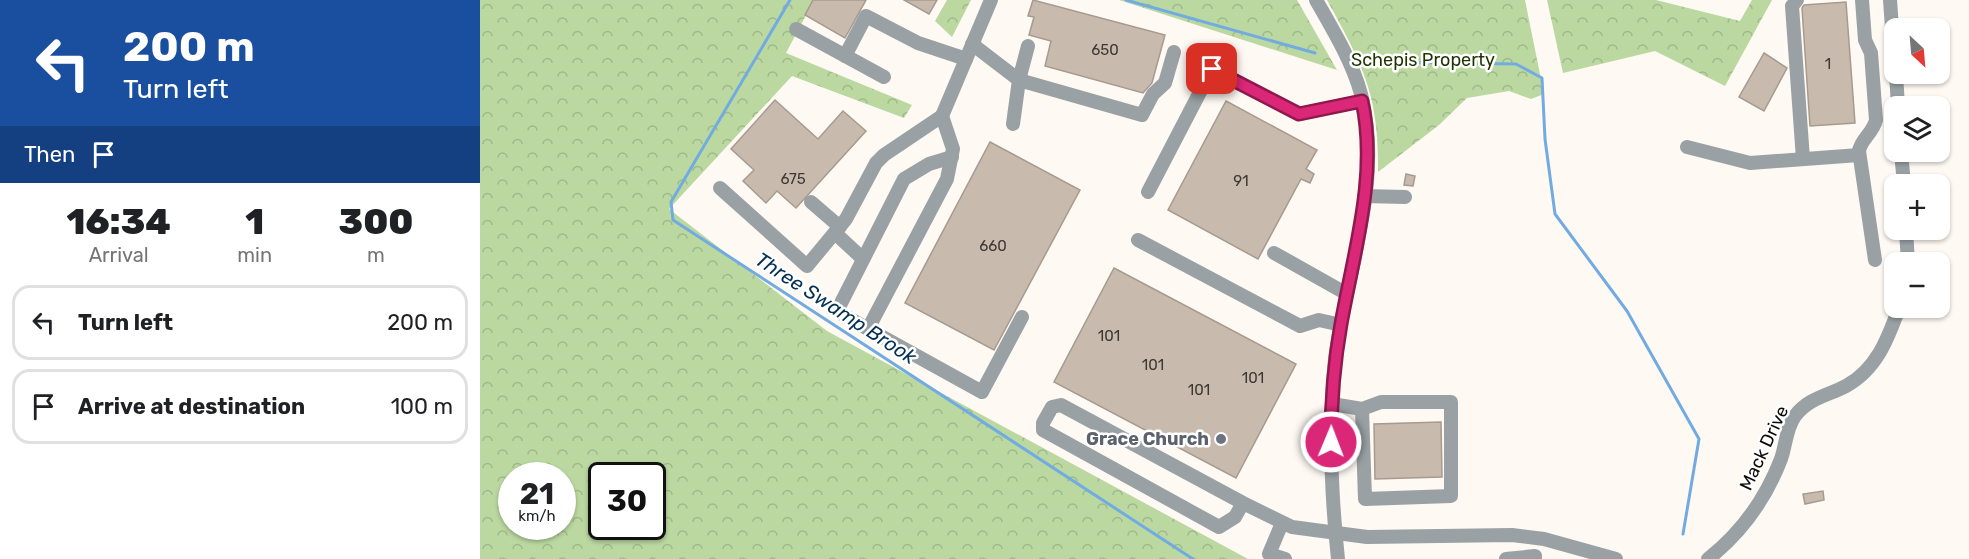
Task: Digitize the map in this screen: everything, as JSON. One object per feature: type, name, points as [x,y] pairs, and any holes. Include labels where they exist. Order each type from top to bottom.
[{"type":"street","points":[[720,188],[807,266],[837,230],[884,155],[942,116],[991,0]]},
{"type":"street","points":[[1316,0],[1349,61],[1362,101],[1368,142],[1364,196],[1341,325],[1332,404],[1335,533],[1338,559]]},
{"type":"street","points":[[1797,0],[1792,6],[1803,159]]},
{"type":"street","points":[[1863,0],[1865,40],[1871,53],[1876,120],[1874,128],[1860,147],[1860,156],[1875,260]]},
{"type":"street","points":[[1890,0],[1891,18]]},
{"type":"street","points":[[845,56],[866,16],[918,43],[966,58]]},
{"type":"street","points":[[796,29],[884,77]]},
{"type":"street","points":[[972,44],[1019,80],[1142,115],[1153,94],[1165,83],[1174,52]]},
{"type":"street","points":[[1013,124],[1019,80],[1028,46]]},
{"type":"street","points":[[1148,192],[1212,69],[1299,114],[1362,101]]},
{"type":"street","points":[[1873,82],[1884,80]]},
{"type":"street","points":[[868,329],[947,179],[953,149],[942,116]]},
{"type":"street","points":[[1688,147],[1750,163],[1860,156]]},
{"type":"street","points":[[952,157],[929,164],[904,179],[837,311],[982,392],[1022,317]]},
{"type":"street","points":[[1364,196],[1405,197]]},
{"type":"street","points":[[811,202],[863,259]]},
{"type":"street","points":[[1138,240],[1300,326],[1319,320],[1341,325]]},
{"type":"street","points":[[1274,253],[1347,294]]},
{"type":"street","name":"Mack Drive","points":[[1708,559],[1752,513],[1777,468],[1795,416],[1806,404],[1846,386],[1863,375],[1877,360],[1895,318]]},
{"type":"street","points":[[1332,404],[1362,409],[1381,402],[1451,402],[1451,496],[1365,499],[1362,409]]},
{"type":"street","points":[[1243,503],[1235,517],[1219,527],[1043,430],[1042,423],[1052,407],[1061,405],[1282,523],[1367,537],[1501,535],[1544,539],[1616,559]]},
{"type":"street","points":[[1282,523],[1269,554],[1285,559]]},
{"type":"street","points":[[1501,535],[1505,559],[1535,556],[1535,559]]},
{"type":"green space","points":[[480,0],[814,0],[786,53],[912,105],[904,118],[792,76],[669,209],[827,331],[1248,559],[480,559]]},
{"type":"green space","points":[[947,0],[971,0],[952,37],[935,21]]},
{"type":"green space","name":"Schepis Property","points":[[1119,0],[1297,0],[1337,70]]},
{"type":"green space","name":"Schepis Property","points":[[1327,0],[1525,0],[1544,94],[1531,99],[1509,91],[1467,98],[1439,125],[1378,172],[1378,145],[1372,101],[1359,63]]},
{"type":"green space","points":[[1547,0],[1656,0],[1740,21],[1752,0],[1772,0],[1725,86],[1655,51],[1563,73]]},
{"type":"building","points":[[813,0],[866,0],[845,38],[805,15]]},
{"type":"building","points":[[904,0],[937,0],[929,14]]},
{"type":"building","points":[[1033,0],[1165,35],[1152,83],[1143,93],[1045,66],[1051,41],[1029,35],[1034,17],[1028,16]]},
{"type":"building","points":[[1846,2],[1855,123],[1810,126],[1802,8],[1804,5]]},
{"type":"building","points":[[1764,53],[1787,68],[1764,111],[1739,97]]},
{"type":"building","points":[[775,100],[818,139],[843,111],[866,131],[796,208],[777,191],[766,203],[743,181],[754,170],[731,149]]},
{"type":"building","points":[[1226,101],[1317,150],[1306,169],[1314,174],[1310,183],[1301,179],[1258,259],[1168,210]]},
{"type":"building","points":[[990,142],[1080,190],[994,350],[905,303]]},
{"type":"building","points":[[1406,174],[1415,176],[1413,186],[1404,185]]},
{"type":"building","points":[[1114,268],[1296,364],[1236,478],[1054,382]]},
{"type":"building","points":[[1441,422],[1442,477],[1375,479],[1374,424]]},
{"type":"building","points":[[1823,491],[1824,500],[1805,504],[1803,494]]},
{"type":"waterway","name":"Three Swamp Brook","points":[[790,0],[671,202],[673,220],[1193,559]]},
{"type":"waterway","name":"Three Swamp Brook","points":[[1126,0],[1315,53]]},
{"type":"waterway","name":"Three Swamp Brook","points":[[1379,62],[1516,64],[1542,78],[1545,139],[1555,214],[1627,311],[1699,439],[1683,534]]},
{"type":"place","name":"Grace Church","points":[[1221,439]]},
{"type":"route","points":[[1212,69],[1299,114],[1362,101],[1367,131],[1367,174],[1336,358],[1331,442]]}]
